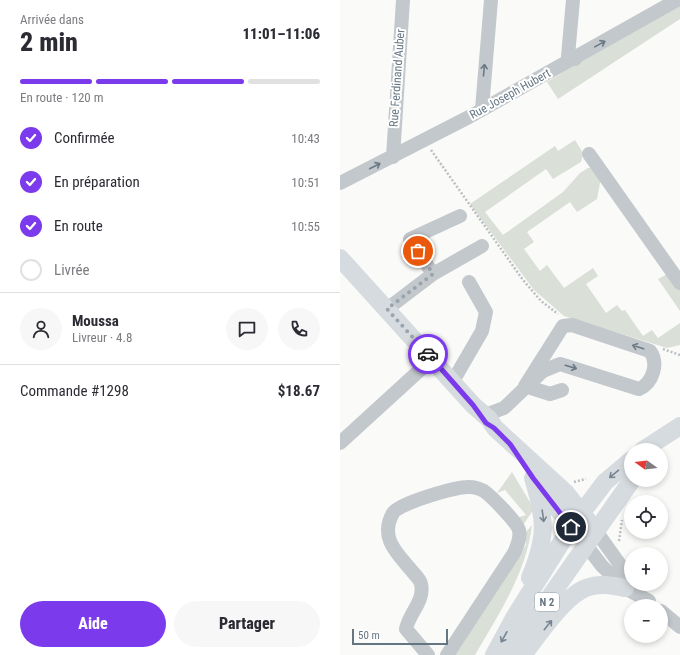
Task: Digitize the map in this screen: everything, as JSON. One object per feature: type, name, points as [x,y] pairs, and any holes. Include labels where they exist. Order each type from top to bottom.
[{"type":"main road","points":[[340,258],[510,444],[566,493],[582,513],[591,538]]},
{"type":"main road","points":[[653,443],[680,426]]},
{"type":"main road","points":[[668,444],[680,435]]},
{"type":"main road","points":[[510,444],[533,478],[571,527],[591,538]]},
{"type":"main road","name":"N 2","points":[[494,655],[514,618],[571,527],[604,482],[624,466]]},
{"type":"main road","points":[[514,618],[538,560],[544,537],[544,518],[533,478]]},
{"type":"main road","name":"N 2","points":[[509,655],[627,487]]},
{"type":"main road","points":[[523,655],[567,600],[577,592],[587,587],[597,585],[624,584]]},
{"type":"street","name":"Rue Ferdinand Auber","points":[[393,157],[404,0]]},
{"type":"street","points":[[482,109],[490,0]]},
{"type":"street","points":[[573,0],[568,56],[574,59]]},
{"type":"street","name":"Rue Joseph Hubert","points":[[340,183],[424,141],[574,59],[658,6],[677,0]]},
{"type":"street","points":[[589,154],[680,283]]},
{"type":"street","points":[[433,274],[410,239],[460,216]]},
{"type":"street","points":[[387,309],[433,274],[482,246]]},
{"type":"street","points":[[452,381],[482,331],[486,312],[469,282]]},
{"type":"street","points":[[484,416],[504,408],[525,386],[543,371],[560,364],[638,389],[643,387],[651,377],[655,368],[655,358],[650,351],[572,325],[563,326],[525,386]]},
{"type":"street","points":[[340,443],[432,359]]},
{"type":"street","points":[[525,386],[550,394],[562,390]]},
{"type":"street","points":[[428,655],[406,629],[420,601],[422,594],[421,582],[389,541],[388,527],[394,512],[398,507],[426,497],[470,486],[484,491],[505,512],[518,528],[519,540],[514,554],[447,655]]},
{"type":"street","points":[[591,538],[602,566],[624,580]]},
{"type":"street","points":[[638,591],[646,599]]},
{"type":"street","points":[[668,617],[680,627]]},
{"type":"path","points":[[424,141],[523,280],[541,301],[564,318]]},
{"type":"path","points":[[658,348],[680,355]]},
{"type":"path","points":[[570,484],[578,480],[586,479]]},
{"type":"path","points":[[618,543],[622,520],[621,514]]},
{"type":"shaded area","points":[[680,0],[680,19],[558,99],[547,82]]},
{"type":"shaded area","points":[[575,140],[583,153],[581,162],[553,179],[546,169],[485,212],[503,235],[563,192],[580,173],[588,168],[593,168],[601,178],[597,199],[577,212],[570,202],[527,232],[534,242],[524,249],[540,271],[547,265],[564,288],[593,268],[598,276],[586,284],[606,313],[617,305],[622,311],[625,310],[643,336],[652,330],[658,338],[680,323],[680,345],[667,348],[564,316],[534,290],[470,204],[555,146],[558,151]]},
{"type":"shaded area","points":[[669,273],[680,289],[680,311],[658,279]]},
{"type":"shaded area","points":[[512,472],[534,509],[523,525],[516,518],[526,515],[505,490],[497,493]]},
{"type":"shaded area","points":[[532,525],[529,542],[518,576],[502,609],[475,655],[454,655],[526,545],[526,532]]},
{"type":"way so far","points":[[418,251],[433,274],[387,309],[428,354]]},
{"type":"route","points":[[428,354],[473,405],[486,423],[494,428],[510,444],[533,478],[571,527]]}]
